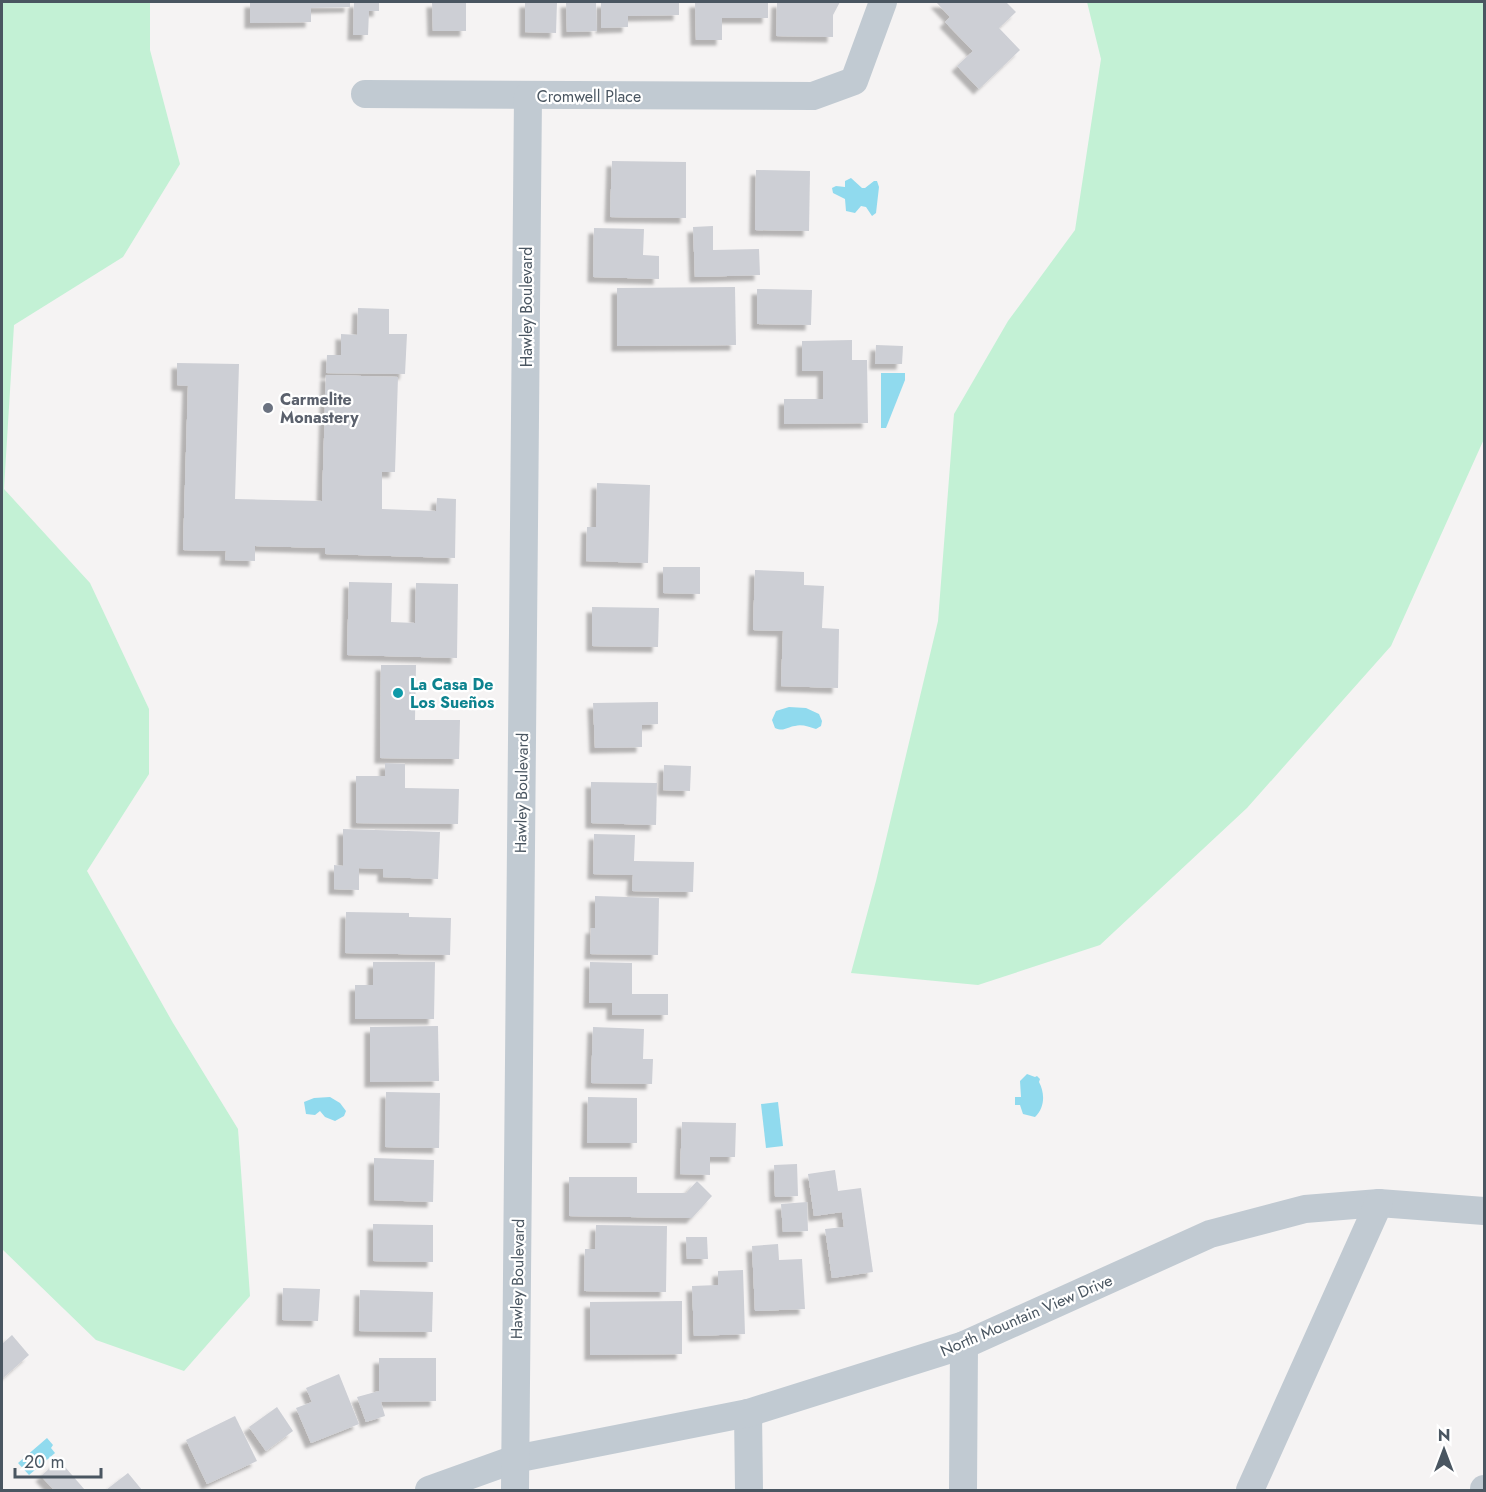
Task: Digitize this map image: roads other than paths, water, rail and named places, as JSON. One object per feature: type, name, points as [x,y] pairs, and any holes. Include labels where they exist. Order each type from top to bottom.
[{"type":"street","name":"Cromwell Place","points":[[365,94],[813,96],[854,81],[883,2]]},
{"type":"street","name":"Hawley Boulevard","points":[[515,1491],[528,96]]},
{"type":"street","name":"North Mountain View Drive","points":[[429,1491],[515,1459],[748,1413],[964,1345],[1210,1234],[1305,1209],[1379,1203],[1485,1211]]},
{"type":"street","points":[[1250,1491],[1379,1203]]},
{"type":"street","points":[[963,1491],[964,1345]]},
{"type":"street","points":[[748,1413],[748,1491]]},
{"type":"water","points":[[851,178],[862,188],[877,181],[879,187],[876,213],[872,216],[866,207],[861,206],[855,213],[846,211],[845,199],[833,193],[832,188],[845,187],[845,181]]},
{"type":"water","points":[[881,373],[905,373],[905,380],[886,428],[881,428]]},
{"type":"water","points":[[789,707],[806,708],[819,714],[822,721],[821,726],[816,729],[800,725],[783,729],[775,728],[772,720],[776,711]]},
{"type":"water","points":[[1027,1074],[1040,1079],[1043,1100],[1041,1109],[1035,1117],[1023,1114],[1020,1105],[1015,1105],[1015,1097],[1021,1097],[1020,1081]]},
{"type":"water","points":[[330,1097],[340,1103],[346,1111],[344,1116],[335,1121],[325,1117],[320,1111],[315,1115],[306,1114],[304,1102],[314,1098]]},
{"type":"water","points":[[778,1102],[783,1146],[766,1148],[761,1104]]},
{"type":"water","points":[[47,1438],[53,1445],[51,1448],[55,1453],[29,1475],[18,1463]]},
{"type":"place","name":"Carmelite Monastery","points":[[268,408]]},
{"type":"place","name":"La Casa De Los Sueños","points":[[398,693]]}]
